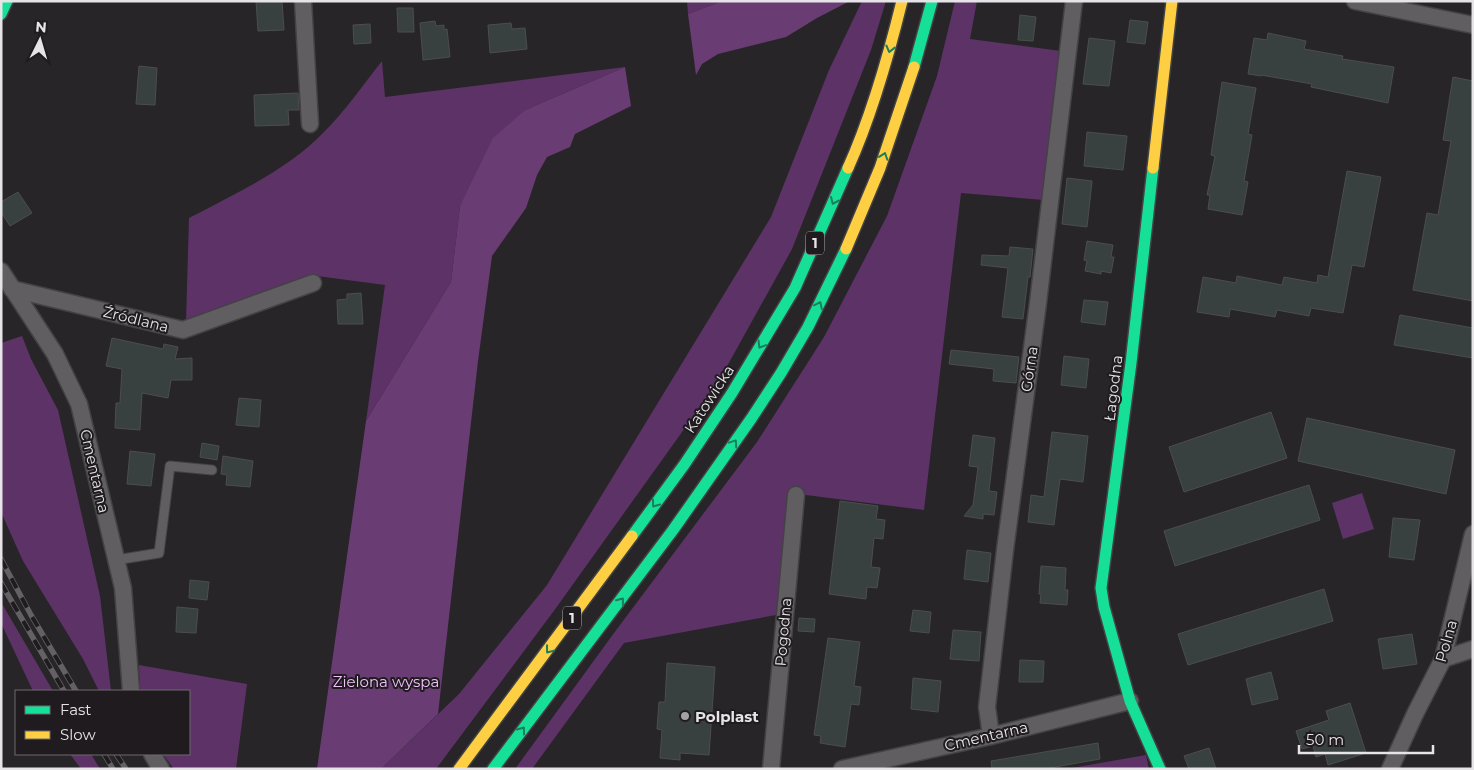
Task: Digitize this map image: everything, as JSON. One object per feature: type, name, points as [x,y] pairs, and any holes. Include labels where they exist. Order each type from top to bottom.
[{"type":"main road","points":[[1,14],[7,1]]},
{"type":"main road","name":"Katowicka","points":[[459,769],[684,465],[732,393],[795,288],[856,150],[888,58],[902,1]]},
{"type":"main road","name":"1","points":[[493,769],[634,584],[707,483],[766,397],[807,328],[843,255],[878,174],[919,54],[932,1]]},
{"type":"main road","name":"Łagodna","points":[[1160,769],[1130,700],[1104,607],[1101,588],[1131,363],[1172,1]]},
{"type":"street","points":[[303,1],[310,124]]},
{"type":"street","name":"Górna","points":[[991,736],[987,707],[1074,1]]},
{"type":"street","points":[[1355,1],[1473,25]]},
{"type":"street","name":"Cmentarna","points":[[1,271],[55,354],[79,404],[123,588],[130,690]]},
{"type":"street","name":"Źródlana","points":[[12,288],[183,330],[313,283]]},
{"type":"street","name":"Pogodna","points":[[770,769],[796,495]]},
{"type":"street","name":"Polna","points":[[1390,769],[1443,659],[1473,534]]},
{"type":"street","points":[[1443,659],[1473,648]]},
{"type":"street","name":"Cmentarna","points":[[842,769],[991,736],[1130,700]]},
{"type":"street","points":[[153,755],[160,769]]},
{"type":"lane","points":[[116,560],[158,553],[170,466],[212,470]]},
{"type":"shaded area","points":[[687,1],[722,1],[688,14]]},
{"type":"shaded area","points":[[862,1],[886,1],[871,50],[792,249],[720,379],[556,608],[436,769],[381,769],[459,694],[547,585],[771,217],[829,70]]},
{"type":"shaded area","points":[[955,1],[977,1],[970,39],[1061,51],[1044,200],[961,193],[924,510],[790,493],[776,615],[624,643],[532,769],[515,769],[757,442],[824,337],[887,216],[937,76]]},
{"type":"shaded area","points":[[382,61],[385,97],[625,67],[525,110],[460,206],[451,282],[366,421],[385,285],[317,276],[186,321],[189,218],[260,180],[310,145],[354,98]]},
{"type":"shaded area","points":[[22,336],[31,359],[58,410],[100,596],[111,690],[98,690],[83,659],[23,561],[1,512],[1,343]]},
{"type":"shaded area","points":[[1362,493],[1374,529],[1343,539],[1332,503]]},
{"type":"shaded area","points":[[1,602],[52,690],[33,690],[1,623]]},
{"type":"shaded area","points":[[139,665],[247,684],[236,769],[174,769],[164,755],[190,755],[190,690],[140,690]]},
{"type":"shaded area","points":[[71,755],[92,755],[100,769],[81,769]]},
{"type":"shaded area","points":[[1146,755],[1149,769],[1066,769]]},
{"type":"green space","points":[[722,1],[850,1],[786,37],[718,54],[702,64],[696,75],[688,14]]},
{"type":"green space","name":"Zielona wyspa","points":[[625,67],[631,106],[575,134],[570,147],[547,157],[537,175],[526,208],[492,256],[478,361],[438,714],[381,769],[317,769],[366,421],[451,282],[460,206],[493,138],[525,110]]},
{"type":"building","points":[[256,1],[282,1],[284,30],[258,31]]},
{"type":"building","points":[[397,8],[413,8],[414,32],[398,32]]},
{"type":"building","points":[[1020,15],[1036,17],[1033,41],[1018,40]]},
{"type":"building","points":[[1130,20],[1148,22],[1145,44],[1127,42]]},
{"type":"building","points":[[435,21],[436,26],[444,25],[444,30],[447,29],[450,57],[423,60],[420,23]]},
{"type":"building","points":[[511,23],[512,29],[525,28],[527,49],[490,53],[488,25]]},
{"type":"building","points":[[370,24],[371,43],[354,44],[353,25]]},
{"type":"building","points":[[1268,33],[1306,41],[1304,49],[1343,56],[1342,59],[1394,67],[1388,103],[1311,87],[1312,84],[1248,74],[1254,38],[1267,40]]},
{"type":"building","points":[[1089,38],[1115,41],[1109,86],[1083,84]]},
{"type":"building","points":[[139,66],[157,68],[155,105],[136,104]]},
{"type":"building","points":[[1453,77],[1473,81],[1473,301],[1413,290],[1427,213],[1438,215],[1451,141],[1443,140]]},
{"type":"building","points":[[1222,82],[1256,88],[1248,134],[1252,135],[1244,181],[1248,182],[1242,215],[1208,209],[1210,195],[1207,195],[1215,156],[1211,155]]},
{"type":"building","points":[[298,93],[299,110],[288,110],[289,125],[255,126],[254,95]]},
{"type":"building","points":[[1087,132],[1127,136],[1123,170],[1084,166]]},
{"type":"building","points":[[1347,171],[1381,177],[1364,267],[1352,265],[1343,313],[1311,308],[1309,316],[1277,310],[1275,317],[1230,309],[1229,317],[1197,312],[1203,277],[1236,283],[1237,276],[1282,285],[1284,277],[1317,283],[1318,275],[1328,277]]},
{"type":"building","points":[[1067,178],[1092,181],[1087,227],[1062,224]]},
{"type":"building","points":[[18,192],[32,213],[10,226],[1,212],[1,202]]},
{"type":"building","points":[[1087,241],[1113,245],[1111,257],[1114,257],[1111,273],[1101,271],[1101,274],[1085,271],[1087,261],[1084,260]]},
{"type":"building","points":[[1010,247],[1033,249],[1023,319],[1002,317],[1008,268],[981,265],[982,255],[1009,256]]},
{"type":"building","points":[[361,293],[363,324],[338,324],[337,300],[347,299],[347,294]]},
{"type":"building","points":[[1084,300],[1108,302],[1105,325],[1081,322]]},
{"type":"building","points":[[1400,315],[1473,328],[1473,358],[1394,345]]},
{"type":"building","points":[[112,338],[163,349],[164,344],[178,347],[175,359],[192,358],[192,380],[171,380],[168,398],[142,393],[140,430],[115,428],[116,403],[120,403],[122,369],[106,366]]},
{"type":"building","points":[[951,350],[1019,357],[1016,383],[993,381],[994,369],[949,364]]},
{"type":"building","points":[[1064,356],[1089,359],[1086,388],[1061,385]]},
{"type":"building","points":[[239,398],[261,400],[259,427],[236,425]]},
{"type":"building","points":[[1271,412],[1287,458],[1184,492],[1169,447]]},
{"type":"building","points":[[1307,418],[1455,450],[1446,494],[1298,461]]},
{"type":"building","points":[[1052,432],[1088,436],[1083,482],[1060,479],[1054,525],[1028,522],[1031,495],[1044,497]]},
{"type":"building","points":[[973,435],[995,438],[989,491],[997,492],[994,515],[983,514],[983,519],[964,516],[973,505],[978,467],[969,466]]},
{"type":"building","points":[[202,443],[219,446],[217,460],[200,457]]},
{"type":"building","points":[[130,451],[155,454],[151,486],[127,484]]},
{"type":"building","points":[[223,456],[253,461],[250,487],[226,485],[227,475],[221,474]]},
{"type":"building","points":[[1309,485],[1320,520],[1175,566],[1164,531]]},
{"type":"building","points":[[840,501],[878,506],[876,519],[885,520],[883,539],[874,538],[871,567],[880,568],[877,588],[867,587],[866,599],[829,594]]},
{"type":"building","points":[[1393,518],[1420,520],[1414,560],[1389,557]]},
{"type":"building","points":[[967,550],[991,553],[988,582],[964,579]]},
{"type":"building","points":[[1041,566],[1066,568],[1065,590],[1068,590],[1067,605],[1040,603]]},
{"type":"building","points":[[190,580],[209,582],[207,600],[189,598]]},
{"type":"building","points":[[1324,589],[1333,621],[1188,665],[1178,634]]},
{"type":"building","points":[[177,607],[198,609],[196,633],[176,632]]},
{"type":"building","points":[[913,610],[931,612],[929,633],[910,631]]},
{"type":"building","points":[[799,618],[815,619],[814,632],[798,631]]},
{"type":"building","points":[[953,630],[981,632],[979,661],[950,659]]},
{"type":"building","points":[[1412,634],[1417,664],[1383,669],[1378,639]]},
{"type":"building","points":[[828,638],[860,642],[854,686],[861,687],[859,705],[851,704],[845,747],[820,743],[821,736],[814,735]]},
{"type":"building","points":[[1020,660],[1044,661],[1043,682],[1019,682]]},
{"type":"building","name":"Polplast","points":[[667,663],[715,667],[709,755],[680,753],[680,760],[660,758],[662,730],[657,729],[659,702],[665,702]]},
{"type":"building","points":[[1271,672],[1278,699],[1252,705],[1246,679]]},
{"type":"building","points":[[913,678],[941,681],[938,712],[911,709]]},
{"type":"building","points":[[1350,703],[1366,753],[1328,765],[1325,754],[1316,757],[1313,746],[1302,749],[1296,731],[1329,720],[1326,711]]},
{"type":"building","points":[[1098,743],[1100,759],[1044,769],[992,769],[991,761]]},
{"type":"building","points":[[1209,748],[1216,769],[1189,769],[1184,756]]},
{"type":"railway","points":[[1,559],[31,615],[75,690]]},
{"type":"railway","points":[[1,583],[63,690]]},
{"type":"railway","points":[[105,755],[113,769]]},
{"type":"railway","points":[[117,755],[126,769]]},
{"type":"traffic: fast","points":[[1,14],[7,1]]},
{"type":"traffic: fast","points":[[914,67],[932,1]]},
{"type":"traffic: fast","points":[[632,536],[684,465],[732,393],[795,288],[848,168]]},
{"type":"traffic: fast","points":[[1153,168],[1131,363],[1101,588],[1104,607],[1130,701],[1160,769]]},
{"type":"traffic: fast","points":[[493,769],[673,530],[751,419],[808,327],[846,249]]},
{"type":"traffic: slow","points":[[848,168],[865,128],[879,86],[902,1]]},
{"type":"traffic: slow","points":[[1153,168],[1172,1]]},
{"type":"traffic: slow","points":[[846,249],[880,168],[914,67]]},
{"type":"traffic: slow","points":[[459,769],[632,536]]},
{"type":"place","name":"Polplast","points":[[685,716]]}]
